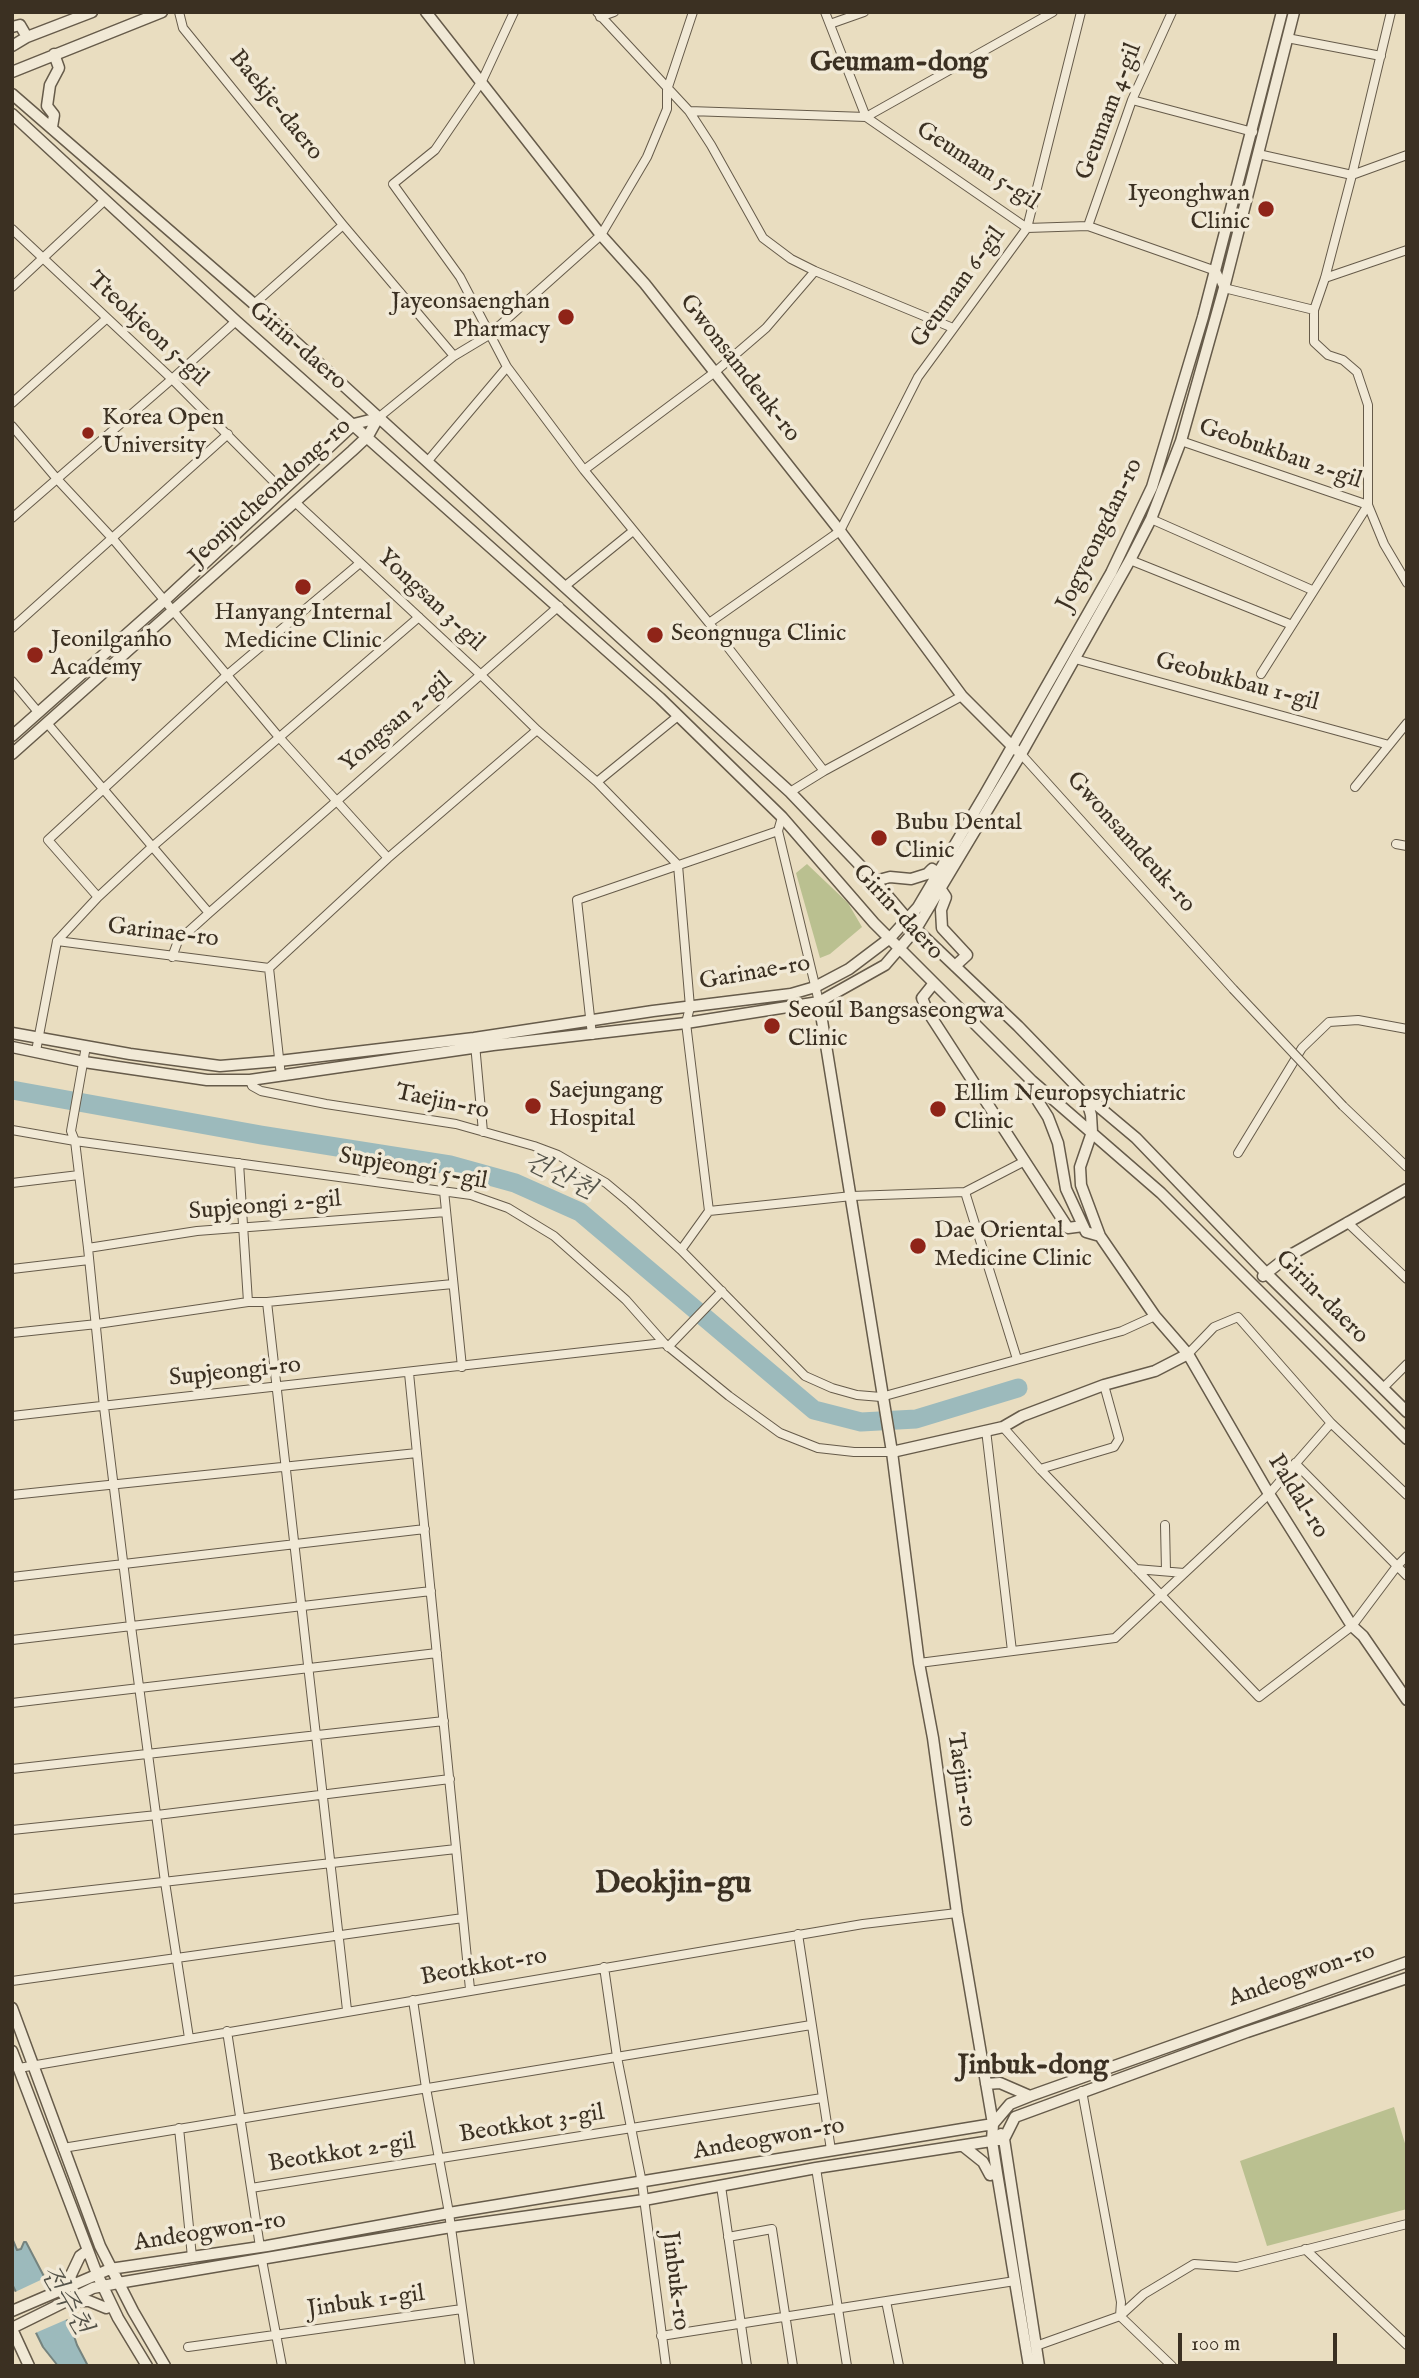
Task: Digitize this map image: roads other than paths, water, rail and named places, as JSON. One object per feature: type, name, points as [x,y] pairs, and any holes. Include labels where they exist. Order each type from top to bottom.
[{"type":"street","points":[[12,46],[27,37],[92,12]]},
{"type":"street","points":[[12,72],[162,12]]},
{"type":"street","name":"Baekje-daero","points":[[179,12],[183,28],[343,225]]},
{"type":"street","name":"Gwonsamdeuk-ro","points":[[426,12],[601,235],[645,284],[840,531],[962,696],[1097,835],[1233,989],[1343,1106],[1407,1167]]},
{"type":"street","points":[[599,14],[614,12]]},
{"type":"street","points":[[378,418],[454,356],[489,335],[601,235],[647,157],[667,109],[667,90],[693,12]]},
{"type":"street","points":[[689,111],[866,117],[825,12]]},
{"type":"street","points":[[830,24],[864,12]]},
{"type":"street","name":"Geumam 5-gil","points":[[1053,12],[866,117],[1027,228],[1088,226],[1216,271]]},
{"type":"street","name":"Geumam 6-gil","points":[[840,531],[918,377],[1027,228],[1082,12]]},
{"type":"street","name":"Geumam 4-gil","points":[[1088,226],[1132,100],[1172,12]]},
{"type":"street","name":"Jogyeongdan-ro","points":[[916,929],[1111,573],[1152,487],[1216,271],[1282,12]]},
{"type":"street","name":"Jogyeongdan-ro","points":[[907,920],[1075,659],[1151,519],[1181,441],[1224,288],[1294,12]]},
{"type":"street","points":[[1391,12],[1352,175],[1314,310],[1314,342],[1328,355],[1343,359],[1357,372],[1368,405],[1368,505],[1384,544],[1407,583]]},
{"type":"street","points":[[514,13],[482,81],[435,150],[393,184],[460,277],[507,367],[584,470],[709,623],[824,771]]},
{"type":"street","points":[[599,14],[689,111],[763,239],[791,259],[815,271],[953,328]]},
{"type":"street","points":[[12,27],[20,25],[27,37]]},
{"type":"street","points":[[1287,38],[1381,56]]},
{"type":"street","points":[[52,127],[54,115],[47,106],[50,85],[59,68],[54,54]]},
{"type":"street","name":"Girin-daero","points":[[12,94],[254,304],[790,792],[875,881],[907,920],[1086,1096],[1136,1138],[1266,1273],[1407,1412]]},
{"type":"street","points":[[1132,100],[1253,132]]},
{"type":"street","name":"Girin-daero","points":[[12,114],[236,321],[559,606],[678,716],[782,817],[890,938],[1032,1081],[1161,1193],[1407,1439]]},
{"type":"street","points":[[12,130],[28,129]]},
{"type":"street","points":[[1258,154],[1352,175],[1407,155]]},
{"type":"street","points":[[12,287],[104,201]]},
{"type":"street","points":[[343,225],[454,356]]},
{"type":"street","name":"Girin-daero","points":[[254,304],[343,225]]},
{"type":"street","name":"Tteokjeon 5-gil","points":[[12,229],[172,379],[283,491]]},
{"type":"street","points":[[1325,278],[1407,250]]},
{"type":"street","points":[[584,470],[715,372],[766,328],[815,271]]},
{"type":"street","points":[[1216,271],[1224,288],[1314,310]]},
{"type":"street","points":[[12,402],[106,318]]},
{"type":"street","points":[[12,518],[236,321]]},
{"type":"street","points":[[426,462],[507,367]]},
{"type":"street","name":"Jeonjucheondong-ro","points":[[12,736],[165,600],[354,424],[378,418]]},
{"type":"street","name":"Jeonjucheondong-ro","points":[[12,754],[368,436],[378,418]]},
{"type":"street","name":"Yongsan 2-gil","points":[[12,426],[113,539],[278,736],[388,858]]},
{"type":"street","points":[[12,628],[228,434]]},
{"type":"street","name":"Geobukbau 2-gil","points":[[1181,441],[1368,505]]},
{"type":"street","name":"Yongsan 3-gil","points":[[295,502],[537,730],[597,782],[678,865]]},
{"type":"street","points":[[1261,674],[1368,505]]},
{"type":"street","points":[[1151,519],[1312,590]]},
{"type":"street","points":[[564,587],[633,531]]},
{"type":"street","points":[[709,623],[840,531]]},
{"type":"street","points":[[1130,561],[1292,625]]},
{"type":"street","points":[[98,897],[48,840],[226,676],[360,563]]},
{"type":"street","points":[[482,676],[559,606]]},
{"type":"street","points":[[36,1051],[57,941],[98,897],[152,847],[419,617]]},
{"type":"street","name":"Geobukbau 1-gil","points":[[1075,659],[1389,745]]},
{"type":"street","name":"Yongsan 2-gil","points":[[172,957],[178,941],[482,676]]},
{"type":"street","points":[[12,681],[38,712]]},
{"type":"street","points":[[790,792],[962,696]]},
{"type":"street","points":[[597,782],[678,716]]},
{"type":"street","points":[[47,723],[209,913]]},
{"type":"street","points":[[1355,787],[1407,723]]},
{"type":"street","points":[[281,1076],[269,968],[388,858],[537,730]]},
{"type":"street","points":[[782,817],[778,831],[819,1002],[852,1196],[882,1402]]},
{"type":"street","points":[[592,1035],[577,900],[778,831]]},
{"type":"street","points":[[1396,845],[1407,846]]},
{"type":"street","points":[[678,865],[690,1007],[687,1023]]},
{"type":"street","points":[[875,881],[890,877],[911,879],[927,874],[932,869],[938,873]]},
{"type":"street","points":[[940,888],[946,897],[941,909],[942,928],[967,955],[956,966]]},
{"type":"street","name":"Garinae-ro","points":[[12,1047],[36,1051],[83,1066],[207,1080],[250,1080],[281,1076],[590,1021],[790,994],[816,988],[849,969],[890,938],[907,920]]},
{"type":"street","name":"Garinae-ro","points":[[12,1033],[220,1066],[592,1035],[819,1002],[885,965],[916,929]]},
{"type":"street","name":"Garinae-ro","points":[[57,941],[269,968]]},
{"type":"street","points":[[681,1250],[709,1210],[852,1196],[965,1192],[1025,1161],[928,1012],[922,998],[934,983]]},
{"type":"street","points":[[1238,1153],[1289,1068],[1309,1040],[1329,1022],[1359,1020],[1407,1029]]},
{"type":"street","name":"Garinae-ro","points":[[687,1023],[709,1210]]},
{"type":"street","points":[[475,1043],[483,1132]]},
{"type":"street","points":[[86,1046],[71,1131],[75,1141],[88,1248],[131,1626],[189,2038]]},
{"type":"street","name":"Taejin-ro","points":[[250,1080],[252,1086],[261,1091],[456,1124],[558,1155],[614,1190],[681,1250],[719,1294],[805,1376],[844,1391],[882,1402],[1017,1359]]},
{"type":"street","points":[[1032,1081],[1034,1095],[1055,1133],[1066,1189],[1083,1226]]},
{"type":"street","points":[[1086,1096],[1092,1132],[1080,1167],[1081,1185],[1100,1236]]},
{"type":"street","name":"Supjeongi 5-gil","points":[[12,1130],[471,1195],[508,1208],[555,1236],[626,1300],[666,1345],[780,1433],[818,1448],[854,1452],[890,1447]]},
{"type":"street","name":"Paldal-ro","points":[[1025,1161],[1068,1228],[1083,1226],[1086,1232],[1100,1236],[1154,1316],[1188,1353],[1269,1494],[1352,1626],[1363,1636],[1407,1700]]},
{"type":"street","points":[[239,1163],[248,1302]]},
{"type":"street","points":[[12,1183],[79,1175]]},
{"type":"street","points":[[1253,1285],[1287,1257],[1407,1189]]},
{"type":"street","points":[[444,1191],[462,1367]]},
{"type":"street","points":[[965,1192],[1017,1359],[1122,1331],[1154,1316]]},
{"type":"street","name":"Supjeongi 2-gil","points":[[88,1248],[197,1231],[446,1212]]},
{"type":"street","points":[[1347,1222],[1407,1279]]},
{"type":"street","points":[[13,1269],[89,1260]]},
{"type":"street","points":[[12,1333],[97,1324],[248,1302],[453,1284]]},
{"type":"street","points":[[666,1345],[680,1337],[719,1294]]},
{"type":"street","points":[[267,1302],[347,2010]]},
{"type":"street","points":[[890,1447],[1003,1426],[1022,1416],[1104,1385],[1155,1371],[1188,1353],[1214,1327],[1238,1317],[1331,1423],[1407,1495]]},
{"type":"street","name":"Supjeongi-ro","points":[[12,1416],[666,1345]]},
{"type":"street","points":[[1383,1388],[1407,1364]]},
{"type":"street","points":[[409,1373],[470,1989]]},
{"type":"street","points":[[1040,1469],[1114,1447],[1119,1438],[1104,1385]]},
{"type":"street","name":"Taejin-ro","points":[[882,1402],[919,1663],[933,1738],[957,1913],[993,2124],[992,2141],[1028,2366]]},
{"type":"street","points":[[919,1663],[1115,1637],[1269,1494],[1331,1423]]},
{"type":"street","points":[[1003,1426],[1040,1469],[1259,1697],[1352,1626],[1407,1556]]},
{"type":"street","points":[[986,1430],[1012,1651]]},
{"type":"street","points":[[13,1495],[417,1453]]},
{"type":"street","points":[[1295,1463],[1407,1576]]},
{"type":"street","points":[[1165,1525],[1166,1571]]},
{"type":"street","points":[[12,1577],[425,1529]]},
{"type":"street","points":[[1136,1569],[1184,1573]]},
{"type":"street","points":[[12,1640],[431,1591]]},
{"type":"street","points":[[12,1703],[437,1653]]},
{"type":"street","points":[[12,1769],[444,1721]]},
{"type":"street","points":[[12,1830],[450,1779]]},
{"type":"street","points":[[12,1899],[456,1849]]},
{"type":"street","name":"Beotkkot-ro","points":[[19,2068],[863,1923],[957,1913]]},
{"type":"street","points":[[12,1981],[463,1917]]},
{"type":"street","points":[[798,1934],[831,2150]]},
{"type":"street","name":"Andeogwon-ro","points":[[12,2311],[110,2269],[260,2247],[449,2213],[993,2124],[1010,2105],[1030,2096],[1407,1962]]},
{"type":"street","name":"Beotkkot 3-gil","points":[[604,1967],[617,2057],[644,2200]]},
{"type":"street","name":"Andeogwon-ro","points":[[12,2328],[98,2287],[118,2283],[451,2227],[644,2200],[816,2168],[1004,2139],[1015,2117],[1247,2032],[1407,1978]]},
{"type":"street","name":"Beotkkot 2-gil","points":[[413,2000],[451,2227]]},
{"type":"street","points":[[12,2008],[100,2246],[110,2269],[165,2366]]},
{"type":"street","points":[[63,2148],[811,2025]]},
{"type":"street","points":[[227,2031],[260,2247]]},
{"type":"street","points":[[12,2050],[92,2275],[106,2306],[147,2366]]},
{"type":"street","points":[[986,2084],[1000,2083],[1030,2096]]},
{"type":"street","points":[[1082,2091],[1121,2302],[1120,2316]]},
{"type":"street","name":"Beotkkot 3-gil","points":[[439,2159],[822,2098]]},
{"type":"street","name":"Taejin-ro","points":[[993,2124],[1004,2139],[1040,2366]]},
{"type":"street","points":[[179,2128],[192,2257]]},
{"type":"street","points":[[963,2146],[983,2162],[990,2175],[997,2174]]},
{"type":"street","name":"Beotkkot 2-gil","points":[[251,2188],[439,2159]]},
{"type":"street","points":[[816,2168],[847,2366]]},
{"type":"street","points":[[721,2186],[747,2366]]},
{"type":"street","name":"Jinbuk-ro","points":[[644,2200],[666,2366]]},
{"type":"street","points":[[1036,2346],[1120,2316],[1144,2294],[1194,2264],[1237,2267],[1407,2224]]},
{"type":"street","name":"Jinbuk 1-gil","points":[[451,2227],[470,2366]]},
{"type":"street","points":[[728,2236],[772,2229],[793,2366]]},
{"type":"street","points":[[1305,2249],[1407,2345]]},
{"type":"street","points":[[73,2284],[70,2277],[84,2254]]},
{"type":"street","name":"Jinbuk 1-gil","points":[[262,2260],[282,2366]]},
{"type":"street","points":[[661,2336],[1015,2281]]},
{"type":"street","points":[[74,2298],[75,2301],[89,2301],[106,2306]]},
{"type":"street","points":[[886,2301],[898,2366]]},
{"type":"street","name":"Jinbuk 1-gil","points":[[188,2347],[462,2309]]},
{"type":"street","points":[[1120,2316],[1172,2366]]},
{"type":"street","points":[[12,2328],[29,2366]]},
{"type":"water","points":[[12,2238],[17,2250],[26,2242],[88,2366],[58,2366],[43,2347],[12,2284]]},
{"type":"waterway","name":"건산천","points":[[12,1090],[261,1135],[450,1165],[515,1183],[580,1212],[814,1410],[861,1422],[916,1419],[1018,1388]]},
{"type":"place","name":"Iyeonghwan Clinic","points":[[1266,209]]},
{"type":"place","name":"Jayeonsaenghan Pharmacy","points":[[566,317]]},
{"type":"place","name":"Korea Open University","points":[[88,433]]},
{"type":"place","name":"Hanyang Internal Medicine Clinic","points":[[303,587]]},
{"type":"place","name":"Seongnuga Clinic","points":[[655,635]]},
{"type":"place","name":"Jeonilganho Academy","points":[[35,655]]},
{"type":"place","name":"Bubu Dental Clinic","points":[[879,838]]},
{"type":"place","name":"Seoul Bangsaseongwa Clinic","points":[[772,1026]]},
{"type":"place","name":"Saejungang Hospital","points":[[533,1106]]},
{"type":"place","name":"Ellim Neuropsychiatric Clinic","points":[[938,1109]]},
{"type":"place","name":"Dae Oriental Medicine Clinic","points":[[918,1246]]},
{"type":"district","name":"Geumam-dong","points":[[899,64]]},
{"type":"district","name":"Deokjin-gu","points":[[673,1885]]},
{"type":"district","name":"Jinbuk-dong","points":[[1033,2067]]},
{"type":"water label","name":"전주천","points":[[64,2301]]}]
